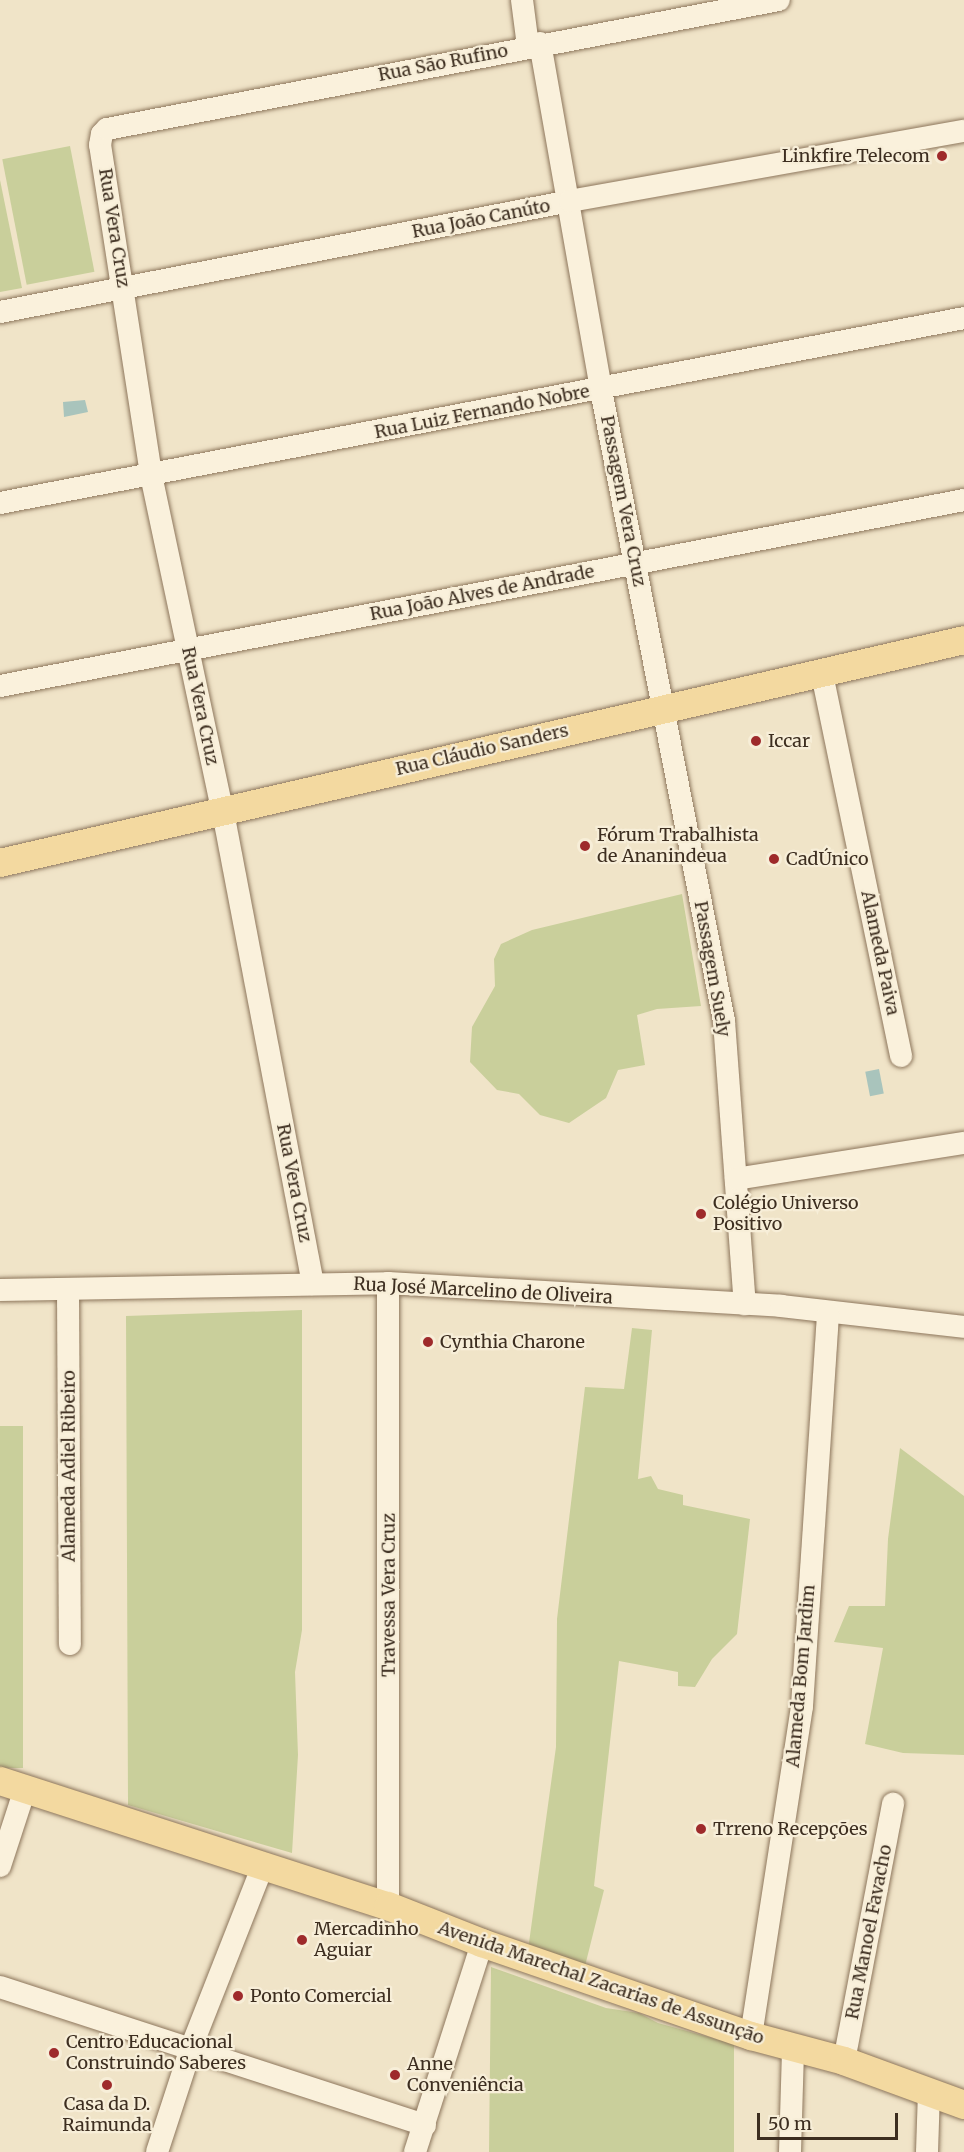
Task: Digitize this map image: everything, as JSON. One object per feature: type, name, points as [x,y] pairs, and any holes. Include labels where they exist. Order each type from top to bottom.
[{"type":"main road","name":"Rua Cláudio Sanders","points":[[0,863],[222,809],[964,640]]},
{"type":"main road","name":"Avenida Marechal Zacarias de Assunção","points":[[13,1785],[262,1868],[388,1906],[482,1943],[751,2036],[844,2061],[964,2105]]},
{"type":"street","name":"Passagem Vera Cruz","points":[[522,0],[570,201],[601,390],[664,709]]},
{"type":"street","name":"Rua São Rufino","points":[[107,129],[534,45],[779,0]]},
{"type":"street","name":"Rua Vera Cruz","points":[[107,129],[100,145],[151,474],[222,809],[313,1284]]},
{"type":"street","name":"Rua João Canúto","points":[[0,312],[570,201],[964,131]]},
{"type":"street","name":"Rua Luiz Fernando Nobre","points":[[0,503],[601,390],[964,318]]},
{"type":"street","name":"Rua João Alves de Andrade","points":[[0,686],[964,500]]},
{"type":"street","name":"Alameda Paiva","points":[[822,674],[901,1056]]},
{"type":"street","name":"Passagem Suely","points":[[664,709],[724,1021],[745,1304]]},
{"type":"street","points":[[736,1179],[964,1143]]},
{"type":"street","name":"Rua José Marcelino de Oliveira","points":[[0,1290],[388,1283],[745,1304],[964,1327]]},
{"type":"street","name":"Travessa Vera Cruz","points":[[388,1283],[388,1906]]},
{"type":"street","name":"Alameda Adiel Ribeiro","points":[[68,1289],[70,1644]]},
{"type":"street","name":"Alameda Bom Jardim","points":[[751,2036],[802,1706],[828,1313]]},
{"type":"street","points":[[0,1866],[13,1785]]},
{"type":"street","name":"Rua Manoel Favacho","points":[[844,2061],[893,1804]]},
{"type":"street","points":[[157,2152],[191,2048],[262,1868]]},
{"type":"street","points":[[415,2152],[482,1943]]},
{"type":"street","points":[[0,1987],[424,2125]]},
{"type":"street","points":[[790,2152],[793,2048]]},
{"type":"street","points":[[927,2152],[929,2093]]},
{"type":"green space","points":[[70,146],[94,272],[27,285],[2,159]]},
{"type":"green space","points":[[0,180],[22,288],[0,292]]},
{"type":"green space","points":[[682,894],[701,1006],[657,1009],[637,1015],[645,1065],[618,1070],[606,1098],[569,1123],[540,1115],[519,1094],[497,1090],[470,1062],[472,1027],[495,986],[494,959],[501,944],[532,930]]},
{"type":"green space","points":[[302,1310],[302,1630],[295,1672],[298,1755],[292,1853],[128,1805],[126,1316]]},
{"type":"green space","points":[[632,1328],[652,1330],[638,1479],[651,1476],[658,1489],[683,1495],[683,1505],[750,1519],[737,1634],[712,1659],[695,1687],[678,1686],[678,1672],[619,1661],[594,1886],[604,1890],[584,1970],[528,1950],[556,1747],[557,1619],[585,1387],[624,1389]]},
{"type":"green space","points":[[0,1426],[23,1426],[23,1768],[0,1768]]},
{"type":"green space","points":[[900,1448],[964,1496],[964,1755],[903,1753],[865,1744],[883,1648],[834,1642],[849,1606],[885,1606],[888,1539]]},
{"type":"green space","points":[[491,1967],[606,2008],[639,2013],[658,2023],[734,2044],[734,2152],[489,2152]]},
{"type":"water","points":[[85,400],[88,412],[64,417],[63,402]]},
{"type":"water","points":[[879,1069],[884,1094],[870,1096],[865,1072]]},
{"type":"place","name":"Linkfire Telecom","points":[[942,156]]},
{"type":"place","name":"Iccar","points":[[756,741]]},
{"type":"place","name":"Fórum Trabalhista de Ananindeua","points":[[585,846]]},
{"type":"place","name":"CadÚnico","points":[[774,859]]},
{"type":"place","name":"Colégio Universo Positivo","points":[[701,1214]]},
{"type":"place","name":"Cynthia Charone","points":[[428,1342]]},
{"type":"place","name":"Trreno Recepções","points":[[701,1829]]},
{"type":"place","name":"Mercadinho Aguiar","points":[[302,1940]]},
{"type":"place","name":"Ponto Comercial","points":[[238,1996]]},
{"type":"place","name":"Centro Educacional Construindo Saberes","points":[[54,2053]]},
{"type":"place","name":"Anne Conveniência","points":[[395,2075]]},
{"type":"place","name":"Casa da D. Raimunda","points":[[107,2085]]}]
